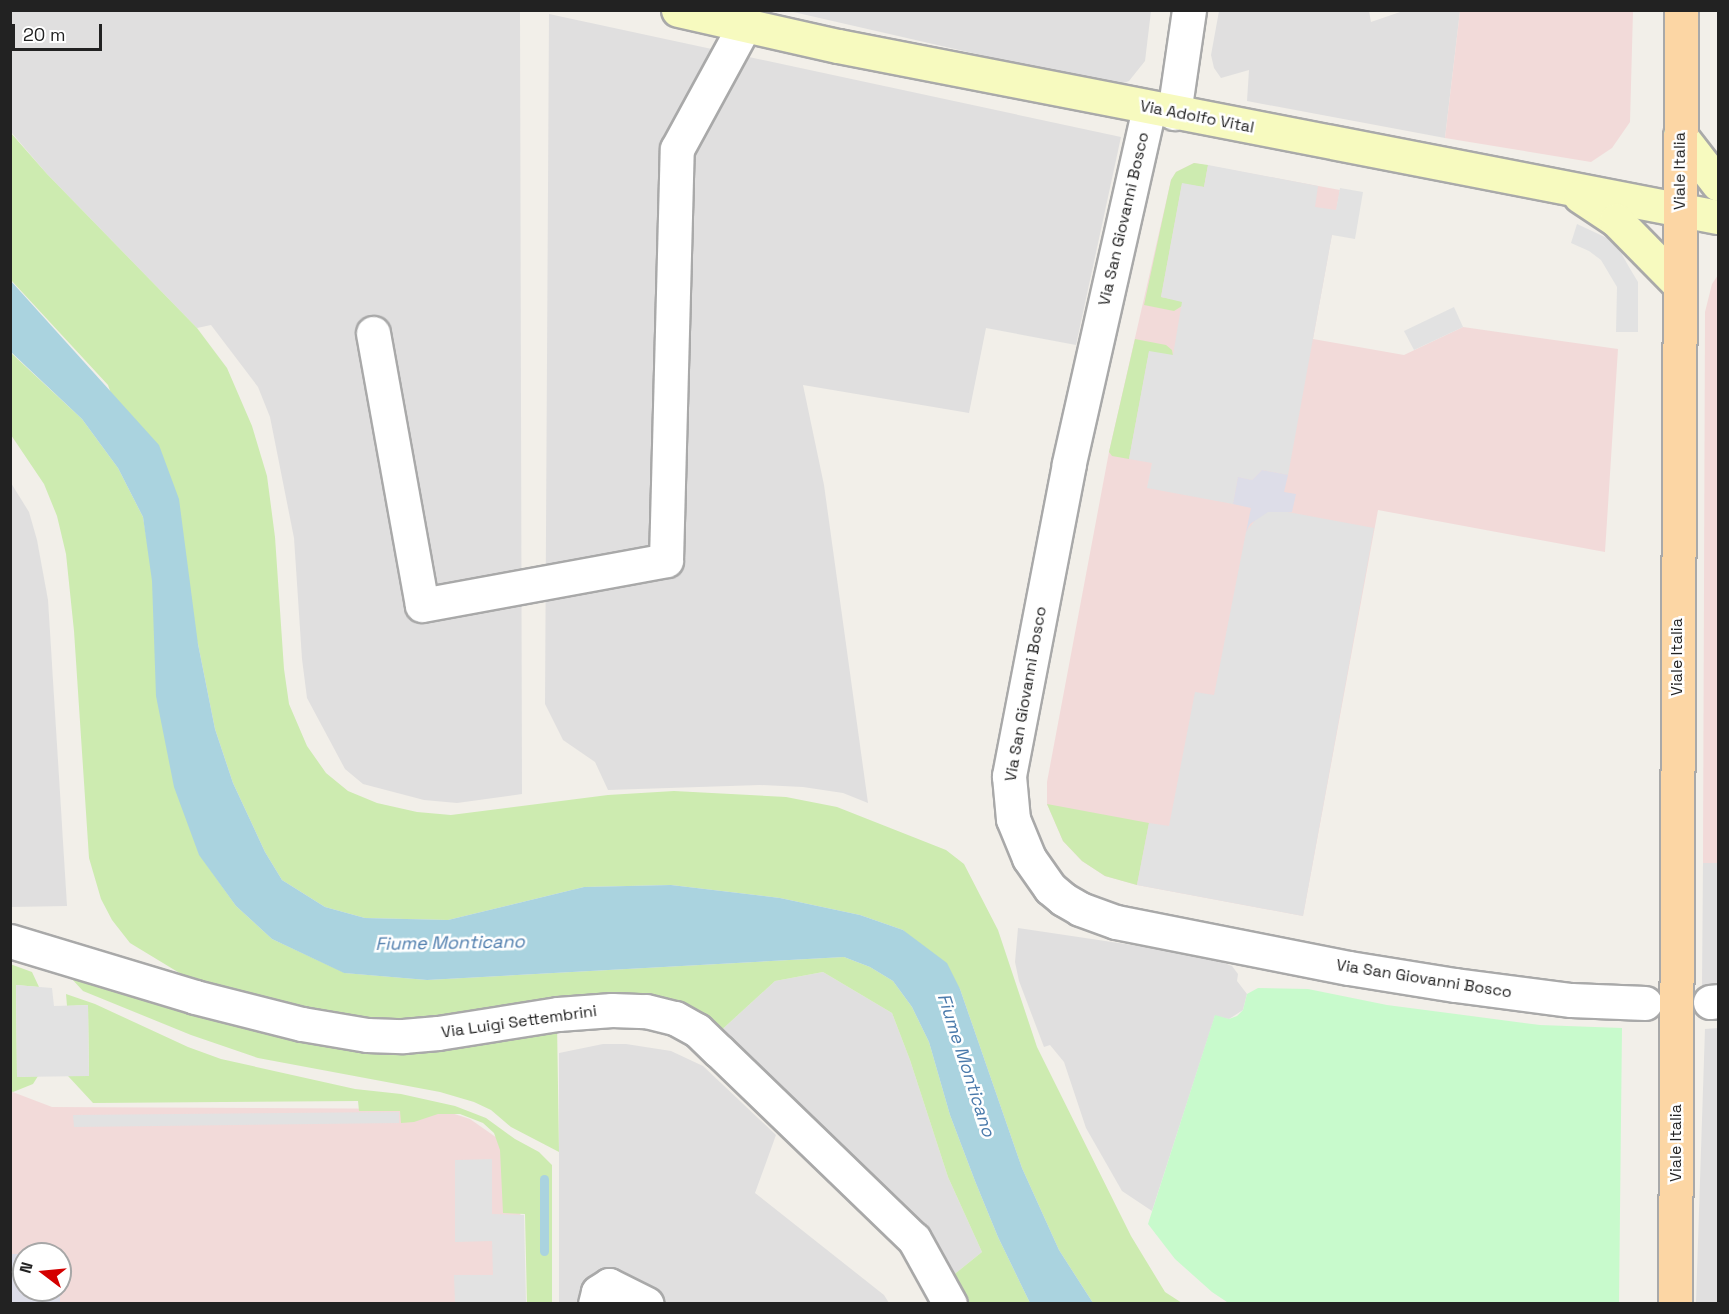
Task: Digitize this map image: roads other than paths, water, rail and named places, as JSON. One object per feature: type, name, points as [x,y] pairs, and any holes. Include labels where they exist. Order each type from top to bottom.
[{"type":"main road","name":"Viale Italia","points":[[1675,1304],[1681,10]]},
{"type":"street","name":"Via Adolfo Vital","points":[[678,10],[744,26],[1162,110],[1719,217]]},
{"type":"street","name":"Via San Giovanni Bosco","points":[[1189,10],[1069,464],[1009,776],[1013,819],[1029,858],[1050,888],[1064,899],[1088,913],[1116,922],[1349,968],[1455,985],[1571,1000],[1645,1004]]},
{"type":"street","points":[[373,333],[422,605],[666,560],[676,149],[744,26]]},
{"type":"street","points":[[1680,135],[1719,184]]},
{"type":"street","points":[[1566,187],[1617,220],[1678,284]]},
{"type":"street","name":"Via Luigi Settembrini","points":[[10,941],[51,951],[163,988],[292,1022],[386,1037],[447,1032],[558,1014],[612,1010],[645,1011],[675,1018],[697,1030],[914,1239],[950,1304]]},
{"type":"street","points":[[594,1304],[598,1292],[609,1284],[647,1304]]},
{"type":"water","name":"Fiume Monticano","points":[[10,280],[159,445],[179,499],[198,644],[215,729],[233,783],[265,852],[282,880],[325,907],[365,918],[448,920],[584,887],[671,885],[780,898],[860,915],[903,930],[947,963],[960,989],[1022,1168],[1059,1250],[1093,1303],[1030,1303],[998,1237],[975,1181],[950,1115],[929,1042],[912,1007],[893,981],[870,967],[844,957],[427,980],[344,973],[272,939],[236,906],[199,855],[174,787],[156,696],[152,581],[143,517],[118,468],[82,419],[11,352]]},
{"type":"waterway","points":[[544,1179],[544,1251]]}]
